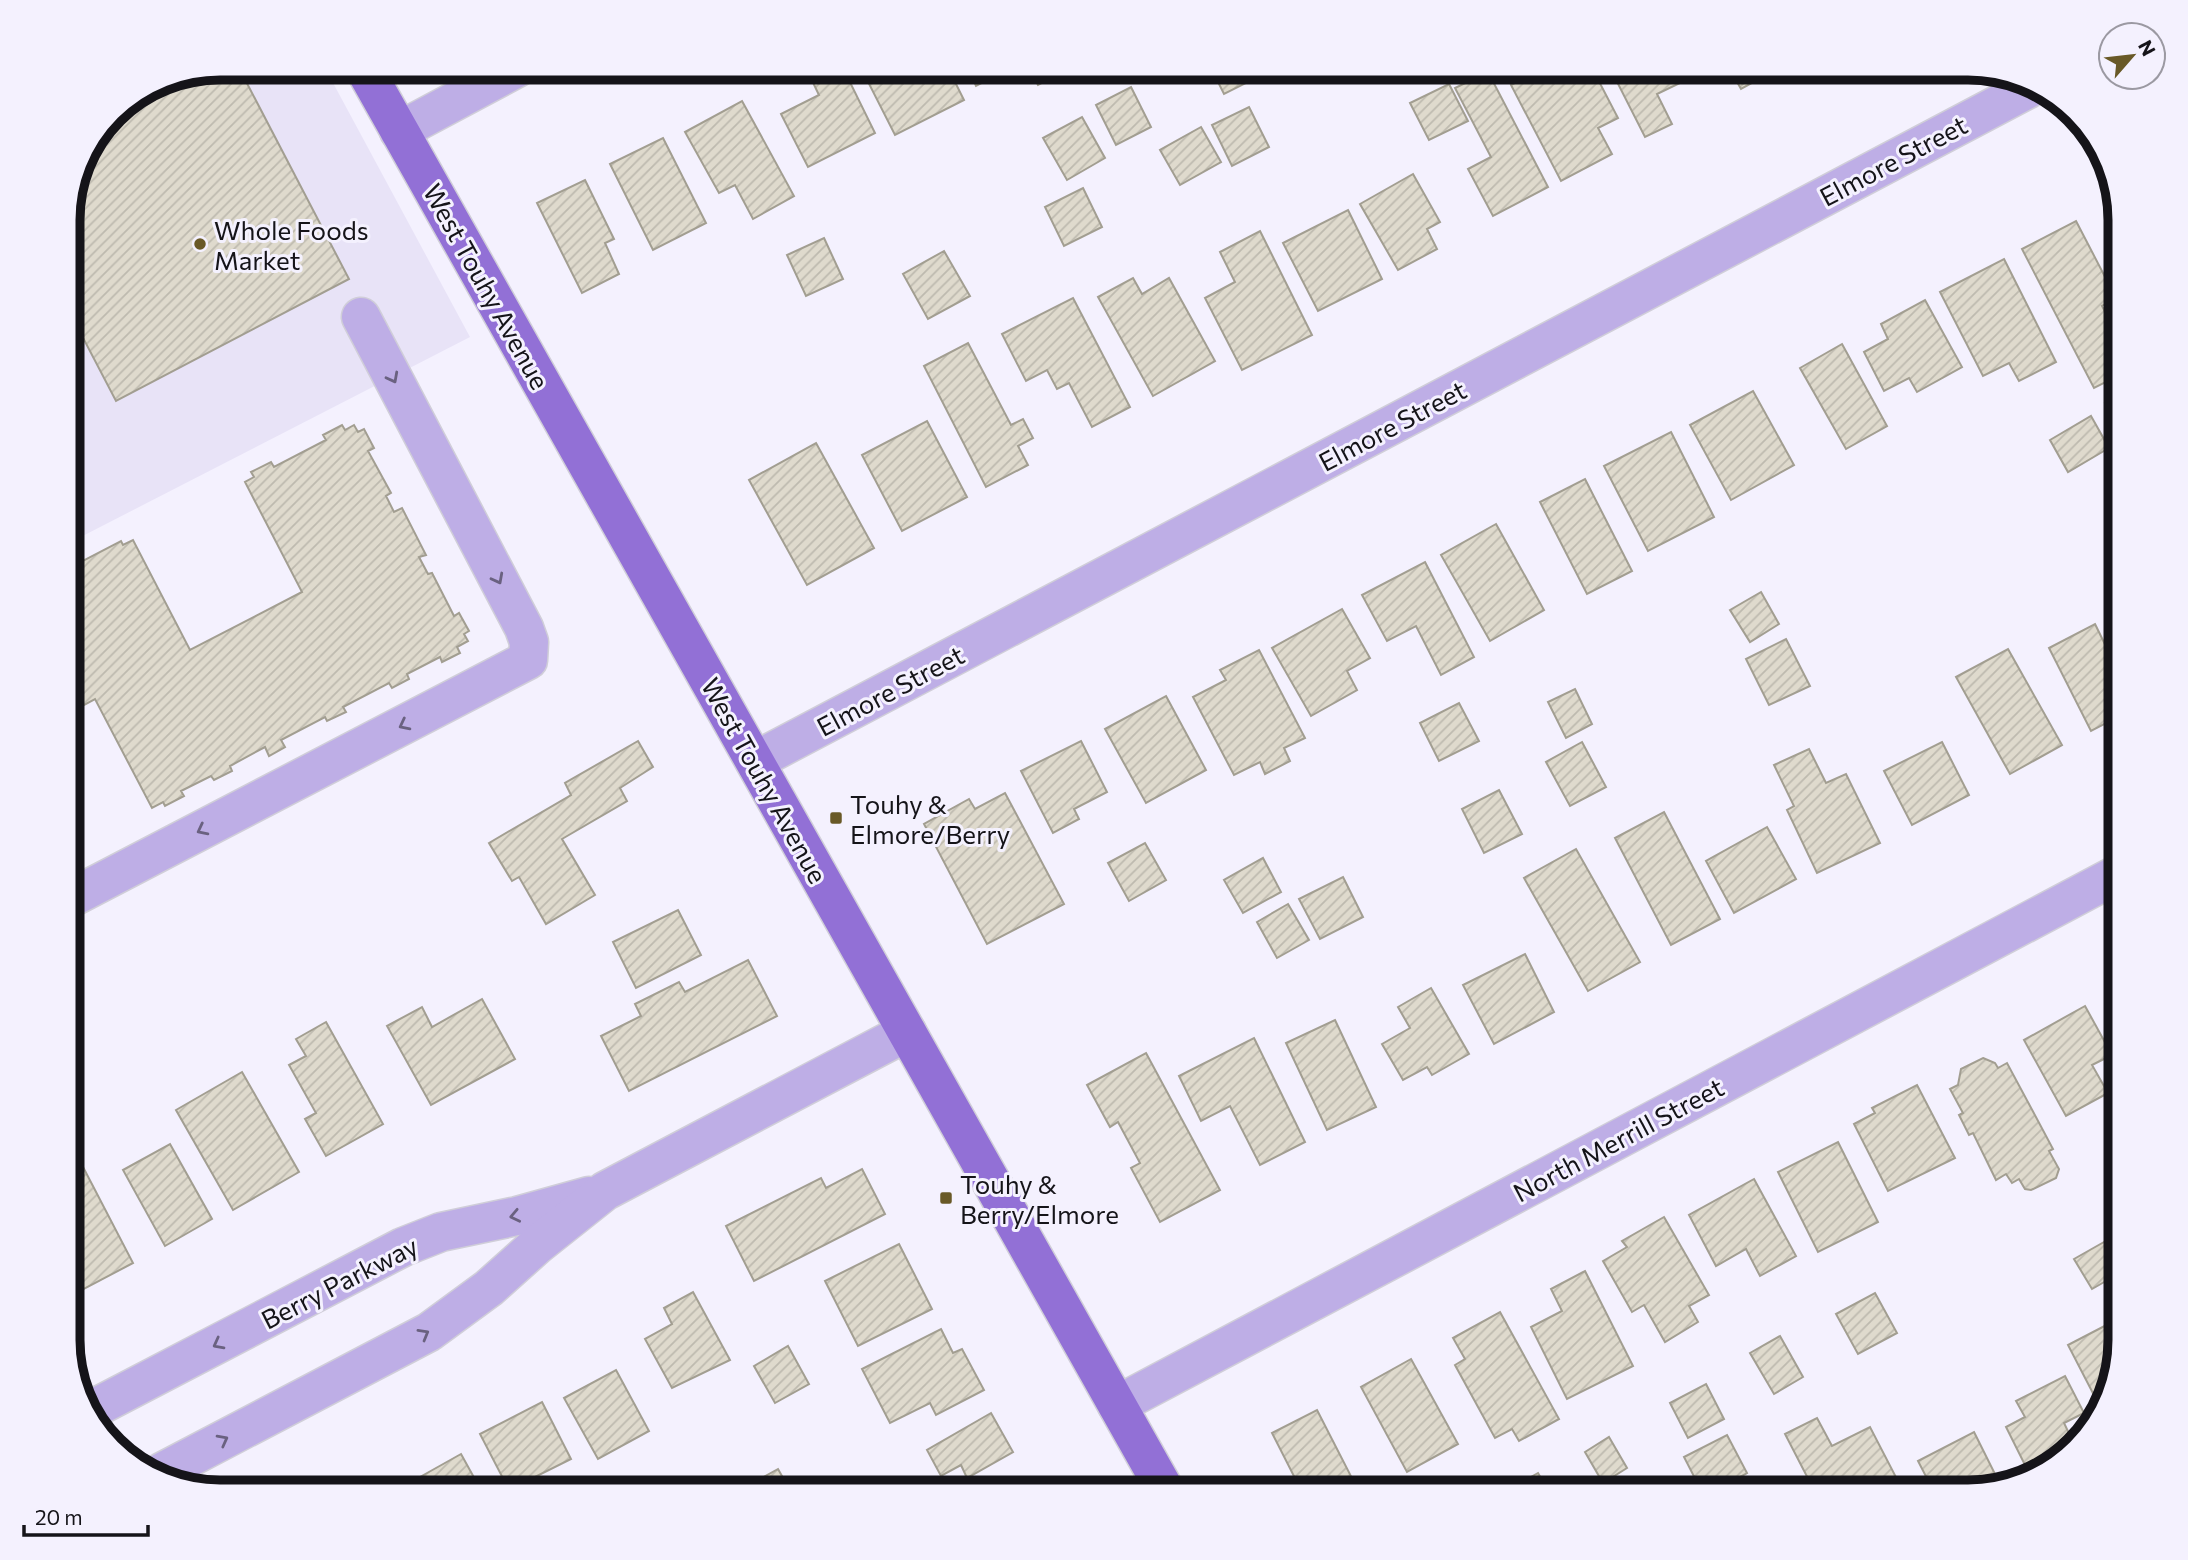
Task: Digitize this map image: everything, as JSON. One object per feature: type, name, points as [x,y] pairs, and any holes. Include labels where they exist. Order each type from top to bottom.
[{"type":"main road","name":"West Touhy Avenue","points":[[371,80],[1159,1480]]},
{"type":"street","points":[[399,131],[495,80]]},
{"type":"street","name":"Elmore Street","points":[[755,761],[2022,92]]},
{"type":"street","points":[[81,893],[528,660],[529,642],[524,628],[361,317]]},
{"type":"street","name":"North Merrill Street","points":[[1117,1405],[2108,879]]},
{"type":"street","name":"Berry Parkway","points":[[167,1469],[429,1332],[489,1288],[537,1245],[605,1191],[907,1032]]},
{"type":"street","name":"Berry Parkway","points":[[98,1407],[403,1247],[440,1232],[517,1216],[605,1191]]},
{"type":"shaded area","points":[[220,80],[331,80],[470,337],[81,537],[83,193],[91,167],[109,135],[121,121],[150,99],[184,85]]},
{"type":"building","name":"Whole Foods Market","points":[[245,80],[349,279],[116,401],[81,334],[81,211],[91,167],[99,150],[121,121],[150,99],[184,85]]},
{"type":"building","points":[[812,80],[849,80],[875,133],[808,167],[781,114],[819,95]]},
{"type":"building","points":[[867,80],[954,80],[964,100],[895,135]]},
{"type":"building","points":[[973,80],[988,80],[976,86]]},
{"type":"building","points":[[1217,80],[1252,80],[1224,94]]},
{"type":"building","points":[[1472,80],[1492,80],[1548,187],[1493,216],[1468,169],[1491,157],[1455,88]]},
{"type":"building","points":[[1520,80],[1598,80],[1618,118],[1598,128],[1612,154],[1561,181],[1511,85]]},
{"type":"building","points":[[1616,80],[1683,80],[1657,94],[1672,124],[1645,137]]},
{"type":"building","points":[[1736,80],[1757,80],[1741,89]]},
{"type":"building","points":[[1449,84],[1468,121],[1429,140],[1410,103]]},
{"type":"building","points":[[1131,87],[1151,127],[1116,145],[1096,105]]},
{"type":"building","points":[[742,101],[794,196],[753,219],[735,185],[719,193],[685,132]]},
{"type":"building","points":[[1249,107],[1269,147],[1232,166],[1212,125]]},
{"type":"building","points":[[1082,117],[1105,158],[1067,180],[1043,138]]},
{"type":"building","points":[[1201,127],[1221,162],[1180,185],[1160,150]]},
{"type":"building","points":[[663,138],[706,223],[653,250],[610,164]]},
{"type":"building","points":[[1413,174],[1440,222],[1427,229],[1437,249],[1398,270],[1360,204]]},
{"type":"building","points":[[585,180],[614,239],[605,243],[619,274],[582,293],[537,203]]},
{"type":"building","points":[[1083,188],[1102,227],[1064,246],[1045,207]]},
{"type":"building","points":[[1348,210],[1382,279],[1318,311],[1283,243]]},
{"type":"building","points":[[2076,221],[2108,283],[2108,303],[2102,306],[2108,318],[2108,381],[2094,388],[2022,249]]},
{"type":"building","points":[[1260,231],[1312,335],[1242,370],[1205,298],[1235,282],[1220,252]]},
{"type":"building","points":[[824,238],[843,279],[806,296],[787,255]]},
{"type":"building","points":[[944,251],[970,296],[928,319],[903,274]]},
{"type":"building","points":[[2004,259],[2056,362],[2019,381],[2009,363],[1983,376],[1940,292]]},
{"type":"building","points":[[1133,278],[1142,294],[1169,278],[1215,361],[1153,396],[1098,297]]},
{"type":"building","points":[[1073,298],[1130,407],[1092,427],[1069,383],[1057,389],[1047,370],[1026,381],[1002,334]]},
{"type":"building","points":[[1925,300],[1962,367],[1917,392],[1909,378],[1884,391],[1864,352],[1888,339],[1881,324]]},
{"type":"building","points":[[968,343],[1011,425],[1023,419],[1033,438],[1018,446],[1028,465],[986,487],[924,366]]},
{"type":"building","points":[[1842,344],[1887,426],[1846,449],[1800,368]]},
{"type":"building","points":[[1753,391],[1794,465],[1731,500],[1690,425]]},
{"type":"building","points":[[2091,416],[2108,449],[2068,472],[2050,440]]},
{"type":"building","points":[[927,421],[967,497],[902,531],[862,455]]},
{"type":"building","points":[[342,425],[345,430],[354,425],[358,432],[364,429],[374,448],[368,451],[391,493],[386,496],[394,512],[402,508],[426,555],[419,557],[428,574],[432,573],[454,616],[459,613],[469,631],[464,634],[468,641],[457,647],[460,653],[442,662],[440,657],[407,674],[409,679],[392,688],[389,683],[343,707],[346,712],[327,721],[325,717],[281,740],[285,747],[269,756],[265,747],[230,766],[232,771],[214,780],[211,776],[181,791],[184,796],[165,806],[163,802],[152,808],[95,699],[81,707],[81,562],[121,541],[123,545],[133,540],[190,650],[302,592],[245,482],[254,477],[251,472],[271,462],[274,467],[326,440],[323,435]]},
{"type":"building","points":[[1671,432],[1714,517],[1648,551],[1604,466]]},
{"type":"building","points":[[816,443],[874,548],[807,585],[749,480]]},
{"type":"building","points":[[1585,479],[1632,571],[1587,594],[1540,502]]},
{"type":"building","points":[[1496,524],[1544,610],[1490,641],[1441,555]]},
{"type":"building","points":[[1425,562],[1474,657],[1441,675],[1416,626],[1387,641],[1362,595]]},
{"type":"building","points":[[1761,592],[1779,624],[1750,642],[1730,610]]},
{"type":"building","points":[[1342,609],[1370,658],[1347,671],[1357,690],[1311,716],[1272,648]]},
{"type":"building","points":[[2095,624],[2108,651],[2108,722],[2091,731],[2049,648]]},
{"type":"building","points":[[1786,639],[1810,686],[1769,705],[1746,659]]},
{"type":"building","points":[[2008,649],[2062,745],[2010,774],[1956,677]]},
{"type":"building","points":[[1259,650],[1305,738],[1284,748],[1290,761],[1265,774],[1260,762],[1234,775],[1193,697],[1226,680],[1220,670]]},
{"type":"building","points":[[1575,689],[1592,724],[1566,738],[1548,702]]},
{"type":"building","points":[[1166,696],[1206,770],[1146,803],[1105,729]]},
{"type":"building","points":[[1459,703],[1479,741],[1439,761],[1420,723]]},
{"type":"building","points":[[638,741],[653,767],[620,788],[627,801],[562,839],[595,895],[546,924],[519,877],[512,881],[489,843],[571,795],[565,783]]},
{"type":"building","points":[[1081,741],[1107,792],[1074,809],[1079,819],[1053,833],[1021,771]]},
{"type":"building","points":[[1582,742],[1606,787],[1570,806],[1546,762]]},
{"type":"building","points":[[1942,742],[1969,795],[1912,825],[1884,771]]},
{"type":"building","points":[[1809,749],[1826,783],[1846,774],[1880,843],[1817,873],[1787,810],[1794,806],[1774,765]]},
{"type":"building","points":[[1499,790],[1522,834],[1484,853],[1462,809]]},
{"type":"building","points":[[1005,793],[1064,904],[987,944],[924,824],[969,799],[975,809]]},
{"type":"building","points":[[1664,812],[1720,919],[1671,945],[1615,838]]},
{"type":"building","points":[[1767,827],[1796,879],[1734,913],[1706,861]]},
{"type":"building","points":[[1145,843],[1166,880],[1129,901],[1108,863]]},
{"type":"building","points":[[1576,849],[1640,962],[1588,991],[1524,878]]},
{"type":"building","points":[[1263,858],[1281,892],[1243,913],[1224,880]]},
{"type":"building","points":[[1343,877],[1363,917],[1320,939],[1299,899]]},
{"type":"building","points":[[1288,904],[1309,940],[1277,958],[1257,922]]},
{"type":"building","points":[[678,910],[701,955],[636,988],[613,942]]},
{"type":"building","points":[[1525,954],[1554,1012],[1494,1044],[1463,985]]},
{"type":"building","points":[[748,960],[777,1016],[629,1091],[601,1036],[641,1016],[635,1004],[679,982],[685,992]]},
{"type":"building","points":[[1431,988],[1469,1054],[1432,1075],[1427,1067],[1403,1080],[1382,1044],[1410,1028],[1398,1007]]},
{"type":"building","points":[[482,999],[515,1059],[431,1105],[387,1026],[422,1007],[432,1027]]},
{"type":"building","points":[[2085,1006],[2108,1048],[2108,1057],[2092,1065],[2108,1093],[2066,1116],[2024,1040]]},
{"type":"building","points":[[1335,1020],[1376,1107],[1327,1130],[1286,1043]]},
{"type":"building","points":[[326,1022],[383,1124],[326,1156],[305,1119],[316,1113],[289,1065],[306,1056],[296,1039]]},
{"type":"building","points":[[1254,1038],[1305,1142],[1260,1165],[1230,1106],[1201,1121],[1179,1076]]},
{"type":"building","points":[[1146,1053],[1220,1190],[1160,1222],[1131,1168],[1140,1163],[1118,1122],[1110,1127],[1087,1085]]},
{"type":"building","points":[[1983,1058],[1995,1063],[1998,1068],[2007,1063],[2053,1149],[2049,1151],[2059,1169],[2056,1178],[2031,1190],[2025,1189],[2019,1179],[2012,1183],[2006,1174],[1996,1180],[1973,1133],[1969,1135],[1959,1115],[1963,1113],[1950,1089],[1958,1085],[1961,1069]]},
{"type":"building","points":[[242,1072],[299,1172],[233,1210],[176,1110]]},
{"type":"building","points":[[1917,1085],[1955,1158],[1888,1191],[1854,1124],[1875,1113],[1872,1108]]},
{"type":"building","points":[[1838,1142],[1878,1222],[1818,1252],[1778,1172]]},
{"type":"building","points":[[170,1144],[212,1219],[165,1246],[123,1170]]},
{"type":"building","points":[[81,1163],[133,1263],[81,1290]]},
{"type":"building","points":[[862,1169],[885,1214],[754,1281],[726,1226],[821,1178],[826,1188]]},
{"type":"building","points":[[1754,1179],[1796,1256],[1760,1276],[1746,1249],[1716,1266],[1689,1215]]},
{"type":"building","points":[[1664,1217],[1709,1295],[1689,1306],[1698,1322],[1665,1342],[1644,1305],[1632,1312],[1603,1261],[1627,1247],[1622,1241]]},
{"type":"building","points":[[2104,1242],[2108,1248],[2108,1280],[2092,1289],[2074,1259]]},
{"type":"building","points":[[899,1244],[932,1309],[858,1346],[825,1281]]},
{"type":"building","points":[[1585,1271],[1633,1366],[1567,1399],[1531,1327],[1562,1311],[1551,1289]]},
{"type":"building","points":[[693,1292],[730,1360],[672,1388],[645,1339],[672,1324],[664,1308]]},
{"type":"building","points":[[1875,1293],[1897,1333],[1858,1354],[1836,1314]]},
{"type":"building","points":[[1500,1312],[1559,1419],[1519,1441],[1512,1429],[1495,1438],[1455,1365],[1465,1359],[1453,1338]]},
{"type":"building","points":[[2108,1324],[2103,1376],[2095,1397],[2068,1345]]},
{"type":"building","points":[[941,1329],[953,1353],[962,1349],[984,1390],[936,1415],[930,1403],[890,1423],[862,1369]]},
{"type":"building","points":[[1780,1336],[1803,1377],[1774,1394],[1750,1353]]},
{"type":"building","points":[[788,1346],[809,1384],[775,1403],[754,1366]]},
{"type":"building","points":[[1411,1359],[1458,1444],[1407,1472],[1361,1387]]},
{"type":"building","points":[[616,1370],[649,1431],[598,1459],[564,1398]]},
{"type":"building","points":[[2065,1376],[2084,1413],[2064,1423],[2070,1435],[2060,1445],[2026,1466],[2006,1427],[2025,1417],[2016,1401]]},
{"type":"building","points":[[1706,1384],[1724,1419],[1688,1438],[1670,1403]]},
{"type":"building","points":[[542,1402],[571,1459],[529,1480],[504,1480],[480,1434]]},
{"type":"building","points":[[1317,1410],[1353,1480],[1296,1480],[1272,1433]]},
{"type":"building","points":[[991,1413],[1013,1452],[967,1478],[961,1465],[941,1476],[927,1450]]},
{"type":"building","points":[[1817,1418],[1832,1446],[1870,1427],[1897,1480],[1809,1480],[1785,1434]]},
{"type":"building","points":[[1974,1432],[1996,1477],[1928,1480],[1918,1461]]},
{"type":"building","points":[[1727,1435],[1747,1473],[1734,1480],[1696,1480],[1684,1457]]},
{"type":"building","points":[[1609,1437],[1627,1468],[1608,1480],[1601,1480],[1585,1452]]},
{"type":"building","points":[[461,1454],[475,1480],[415,1480]]},
{"type":"building","points":[[778,1469],[784,1480],[758,1480]]},
{"type":"building","points":[[1538,1473],[1542,1480],[1525,1480]]},
{"type":"place","name":"Whole Foods Market","points":[[200,244]]},
{"type":"place","name":"Touhy & Elmore/Berry","points":[[836,818]]},
{"type":"place","name":"Touhy & Berry/Elmore","points":[[946,1198]]}]
